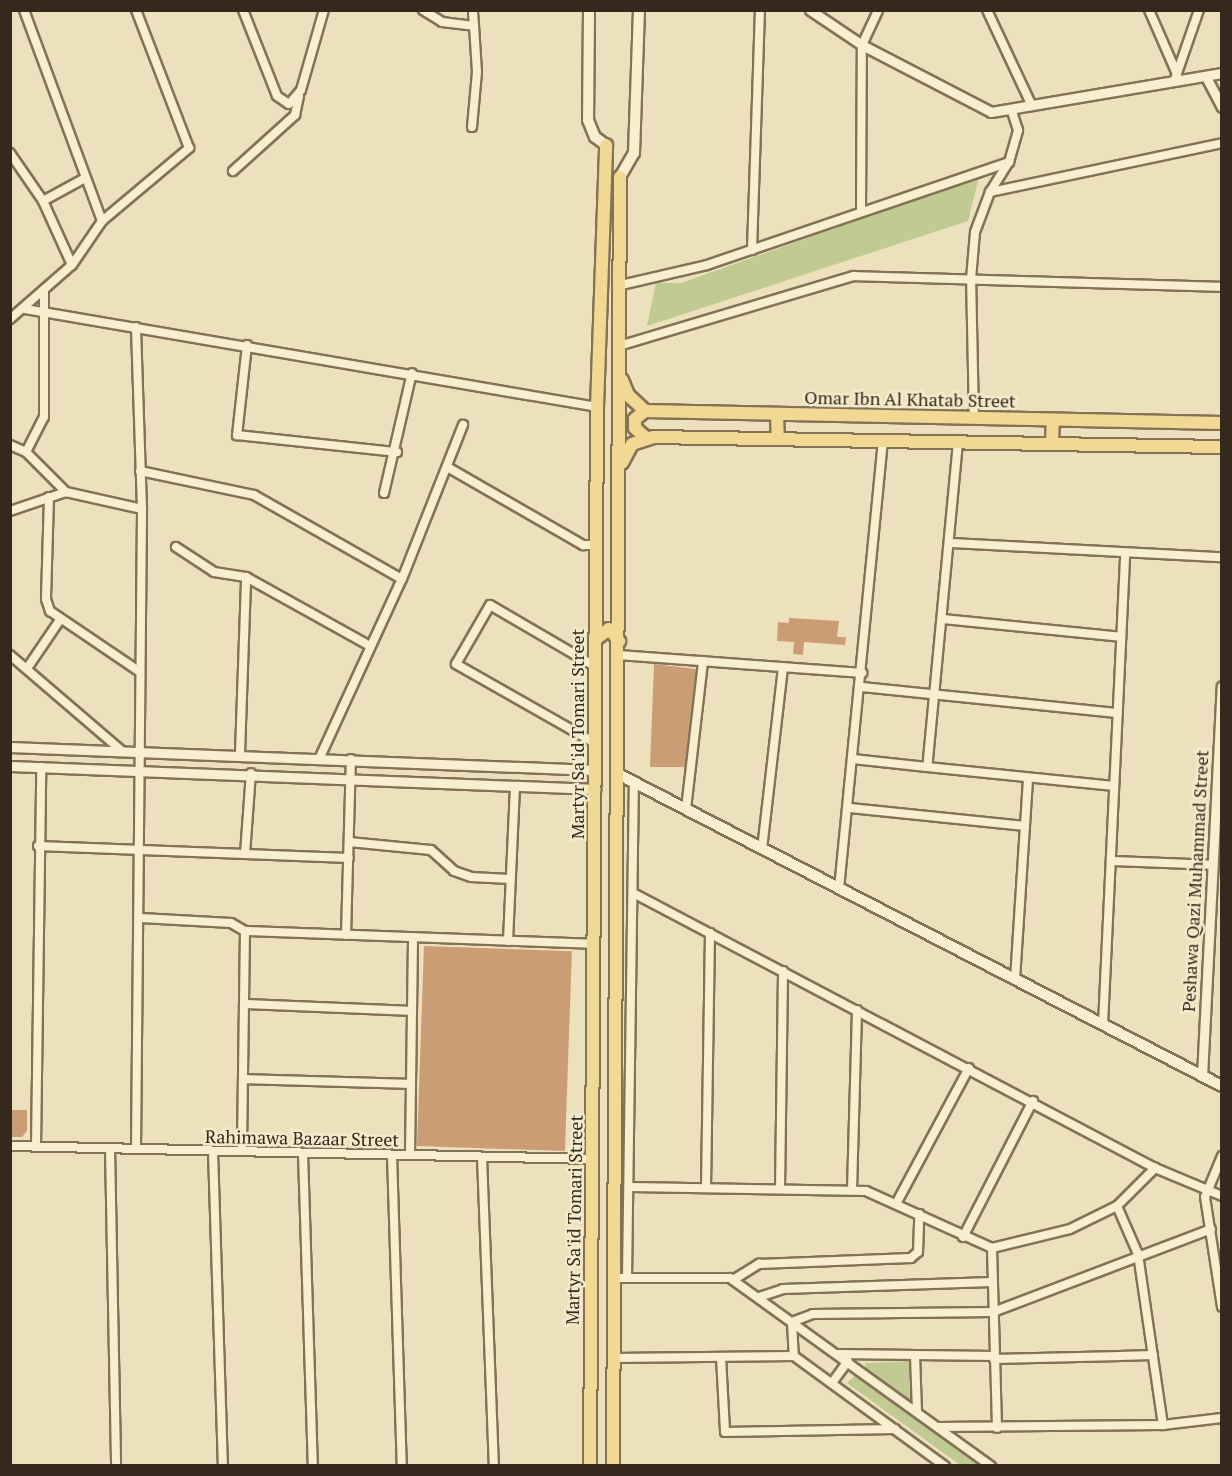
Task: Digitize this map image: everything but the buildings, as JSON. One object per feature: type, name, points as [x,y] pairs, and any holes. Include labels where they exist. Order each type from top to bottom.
[{"type":"main road","name":"Martyr Sa'id Tomari Street","points":[[589,10],[588,120],[595,137],[606,145],[597,407],[590,1466]]},
{"type":"main road","points":[[613,1466],[619,373],[622,345],[620,177],[634,153],[639,10]]},
{"type":"main road","points":[[619,373],[628,395],[645,411],[635,419],[635,428],[646,438]]},
{"type":"main road","name":"Omar Ibn Al Khatab Street","points":[[645,411],[1221,423]]},
{"type":"main road","points":[[777,415],[778,439]]},
{"type":"main road","points":[[1052,444],[1053,420]]},
{"type":"main road","points":[[620,470],[627,450],[646,438],[1221,447]]},
{"type":"main road","points":[[596,607],[612,618],[619,607]]},
{"type":"main road","points":[[596,639],[609,629],[619,641]]},
{"type":"main road","points":[[618,774],[1221,1086]]},
{"type":"street","points":[[24,10],[102,221]]},
{"type":"street","points":[[10,319],[25,309],[72,265],[102,221],[189,148],[136,10]]},
{"type":"street","points":[[243,10],[277,96],[289,104],[299,96]]},
{"type":"street","points":[[233,171],[296,115],[299,96],[324,10]]},
{"type":"street","points":[[423,10],[442,22],[474,26]]},
{"type":"street","points":[[472,127],[477,72],[473,10]]},
{"type":"street","points":[[752,249],[760,10]]},
{"type":"street","points":[[810,10],[862,45],[972,105],[992,112],[1012,112],[1175,78],[1221,74]]},
{"type":"street","points":[[861,212],[862,45],[878,10]]},
{"type":"street","points":[[987,10],[1032,106]]},
{"type":"street","points":[[1149,10],[1175,78]]},
{"type":"street","points":[[1175,78],[1199,10]]},
{"type":"street","points":[[1206,77],[1221,107]]},
{"type":"street","points":[[974,418],[971,279],[975,232],[990,192],[1008,162],[1018,130],[1012,112]]},
{"type":"street","points":[[990,192],[1221,143]]},
{"type":"street","points":[[10,153],[44,201],[72,265]]},
{"type":"street","points":[[621,285],[752,249],[1008,162]]},
{"type":"street","points":[[44,201],[85,178]]},
{"type":"street","points":[[622,345],[854,276],[1221,287]]},
{"type":"street","points":[[26,452],[44,417],[44,290]]},
{"type":"street","points":[[25,309],[412,373],[597,407]]},
{"type":"street","points":[[136,327],[142,508],[137,670],[138,850],[141,918],[136,1149]]},
{"type":"street","points":[[247,345],[237,435],[397,452]]},
{"type":"street","points":[[384,493],[397,452],[412,373]]},
{"type":"street","points":[[320,757],[402,579],[449,468],[463,425]]},
{"type":"street","points":[[839,889],[850,808],[883,441]]},
{"type":"street","points":[[927,767],[951,543],[958,442]]},
{"type":"street","points":[[10,445],[26,452],[66,492]]},
{"type":"street","points":[[1191,446],[1221,455]]},
{"type":"street","points":[[449,468],[583,545],[596,545]]},
{"type":"street","points":[[140,471],[254,495],[402,579]]},
{"type":"street","points":[[10,511],[66,492],[142,508]]},
{"type":"street","points":[[49,497],[46,599],[60,620],[137,670]]},
{"type":"street","points":[[951,543],[1125,554],[1221,557]]},
{"type":"street","points":[[176,547],[214,573],[246,576],[370,646]]},
{"type":"street","points":[[1103,1025],[1125,554]]},
{"type":"street","points":[[240,753],[246,576]]},
{"type":"street","points":[[595,743],[456,664],[490,605],[596,667]]},
{"type":"street","points":[[942,619],[1121,637]]},
{"type":"street","points":[[28,667],[60,620]]},
{"type":"street","points":[[10,655],[28,667],[123,752]]},
{"type":"street","points":[[619,655],[862,673]]},
{"type":"street","points":[[686,809],[703,661]]},
{"type":"street","points":[[762,849],[783,667]]},
{"type":"street","points":[[861,687],[1118,713]]},
{"type":"street","name":"Peshawa Qazi Muhammad Street","points":[[1202,1076],[1220,753],[1221,687]]},
{"type":"street","points":[[10,747],[123,752],[139,750],[240,753],[595,770]]},
{"type":"street","points":[[346,935],[351,759]]},
{"type":"street","points":[[854,759],[1114,786]]},
{"type":"street","points":[[10,766],[250,773],[596,789]]},
{"type":"street","points":[[36,1147],[38,846],[41,767]]},
{"type":"street","points":[[577,770],[578,789]]},
{"type":"street","points":[[245,854],[250,773]]},
{"type":"street","points":[[1015,980],[1028,778]]},
{"type":"street","points":[[627,1278],[631,1187],[635,894],[634,782]]},
{"type":"street","points":[[508,941],[515,786]]},
{"type":"street","points":[[850,808],[1025,826]]},
{"type":"street","points":[[349,842],[431,850],[462,874],[510,879]]},
{"type":"street","points":[[38,846],[349,858]]},
{"type":"street","points":[[1111,861],[1212,865]]},
{"type":"street","points":[[635,894],[1033,1101],[1155,1168],[1221,1196]]},
{"type":"street","points":[[141,918],[231,923],[245,931],[594,944]]},
{"type":"street","points":[[242,1151],[245,931]]},
{"type":"street","points":[[706,1188],[710,933]]},
{"type":"street","points":[[410,1155],[413,937]]},
{"type":"street","points":[[780,1189],[783,971]]},
{"type":"street","points":[[244,1004],[411,1011]]},
{"type":"street","points":[[852,1190],[857,1010]]},
{"type":"street","points":[[897,1202],[969,1068]]},
{"type":"street","points":[[244,1078],[410,1084]]},
{"type":"street","points":[[963,1237],[1033,1101]]},
{"type":"street","name":"Rahimawa Bazaar Street","points":[[10,1146],[593,1159]]},
{"type":"street","points":[[110,1148],[116,1466]]},
{"type":"street","points":[[213,1151],[222,1466]]},
{"type":"street","points":[[303,1153],[313,1466]]},
{"type":"street","points":[[392,1155],[402,1466]]},
{"type":"street","points":[[482,1156],[495,1466]]},
{"type":"street","points":[[1221,1156],[1206,1188],[1210,1229],[1219,1273],[1221,1307]]},
{"type":"street","points":[[631,1187],[852,1190],[897,1202],[963,1237],[992,1248],[1070,1229],[1117,1206],[1155,1168]]},
{"type":"street","points":[[1117,1206],[1138,1254],[1163,1425]]},
{"type":"street","points":[[733,1280],[759,1264],[911,1258],[918,1252],[919,1214]]},
{"type":"street","points":[[792,1322],[813,1314],[993,1312],[1138,1254],[1210,1229]]},
{"type":"street","points":[[992,1248],[997,1428]]},
{"type":"street","points":[[614,1278],[733,1280],[839,1354],[991,1466]]},
{"type":"street","points":[[759,1297],[783,1289],[992,1282]]},
{"type":"street","points":[[792,1322],[794,1356]]},
{"type":"street","points":[[839,1354],[994,1357],[1153,1355]]},
{"type":"street","points":[[915,1355],[916,1411]]},
{"type":"street","points":[[721,1356],[725,1432],[895,1429]]},
{"type":"street","points":[[614,1358],[794,1356],[945,1466]]},
{"type":"street","points":[[832,1383],[848,1361]]},
{"type":"street","points":[[938,1427],[1163,1425],[1221,1418]]},
{"type":"green space","points":[[979,177],[968,221],[647,326],[656,283],[681,283]]},
{"type":"green space","points":[[909,1361],[910,1402],[864,1369],[866,1363]]},
{"type":"green space","points":[[857,1374],[979,1465],[960,1465],[847,1383]]}]
